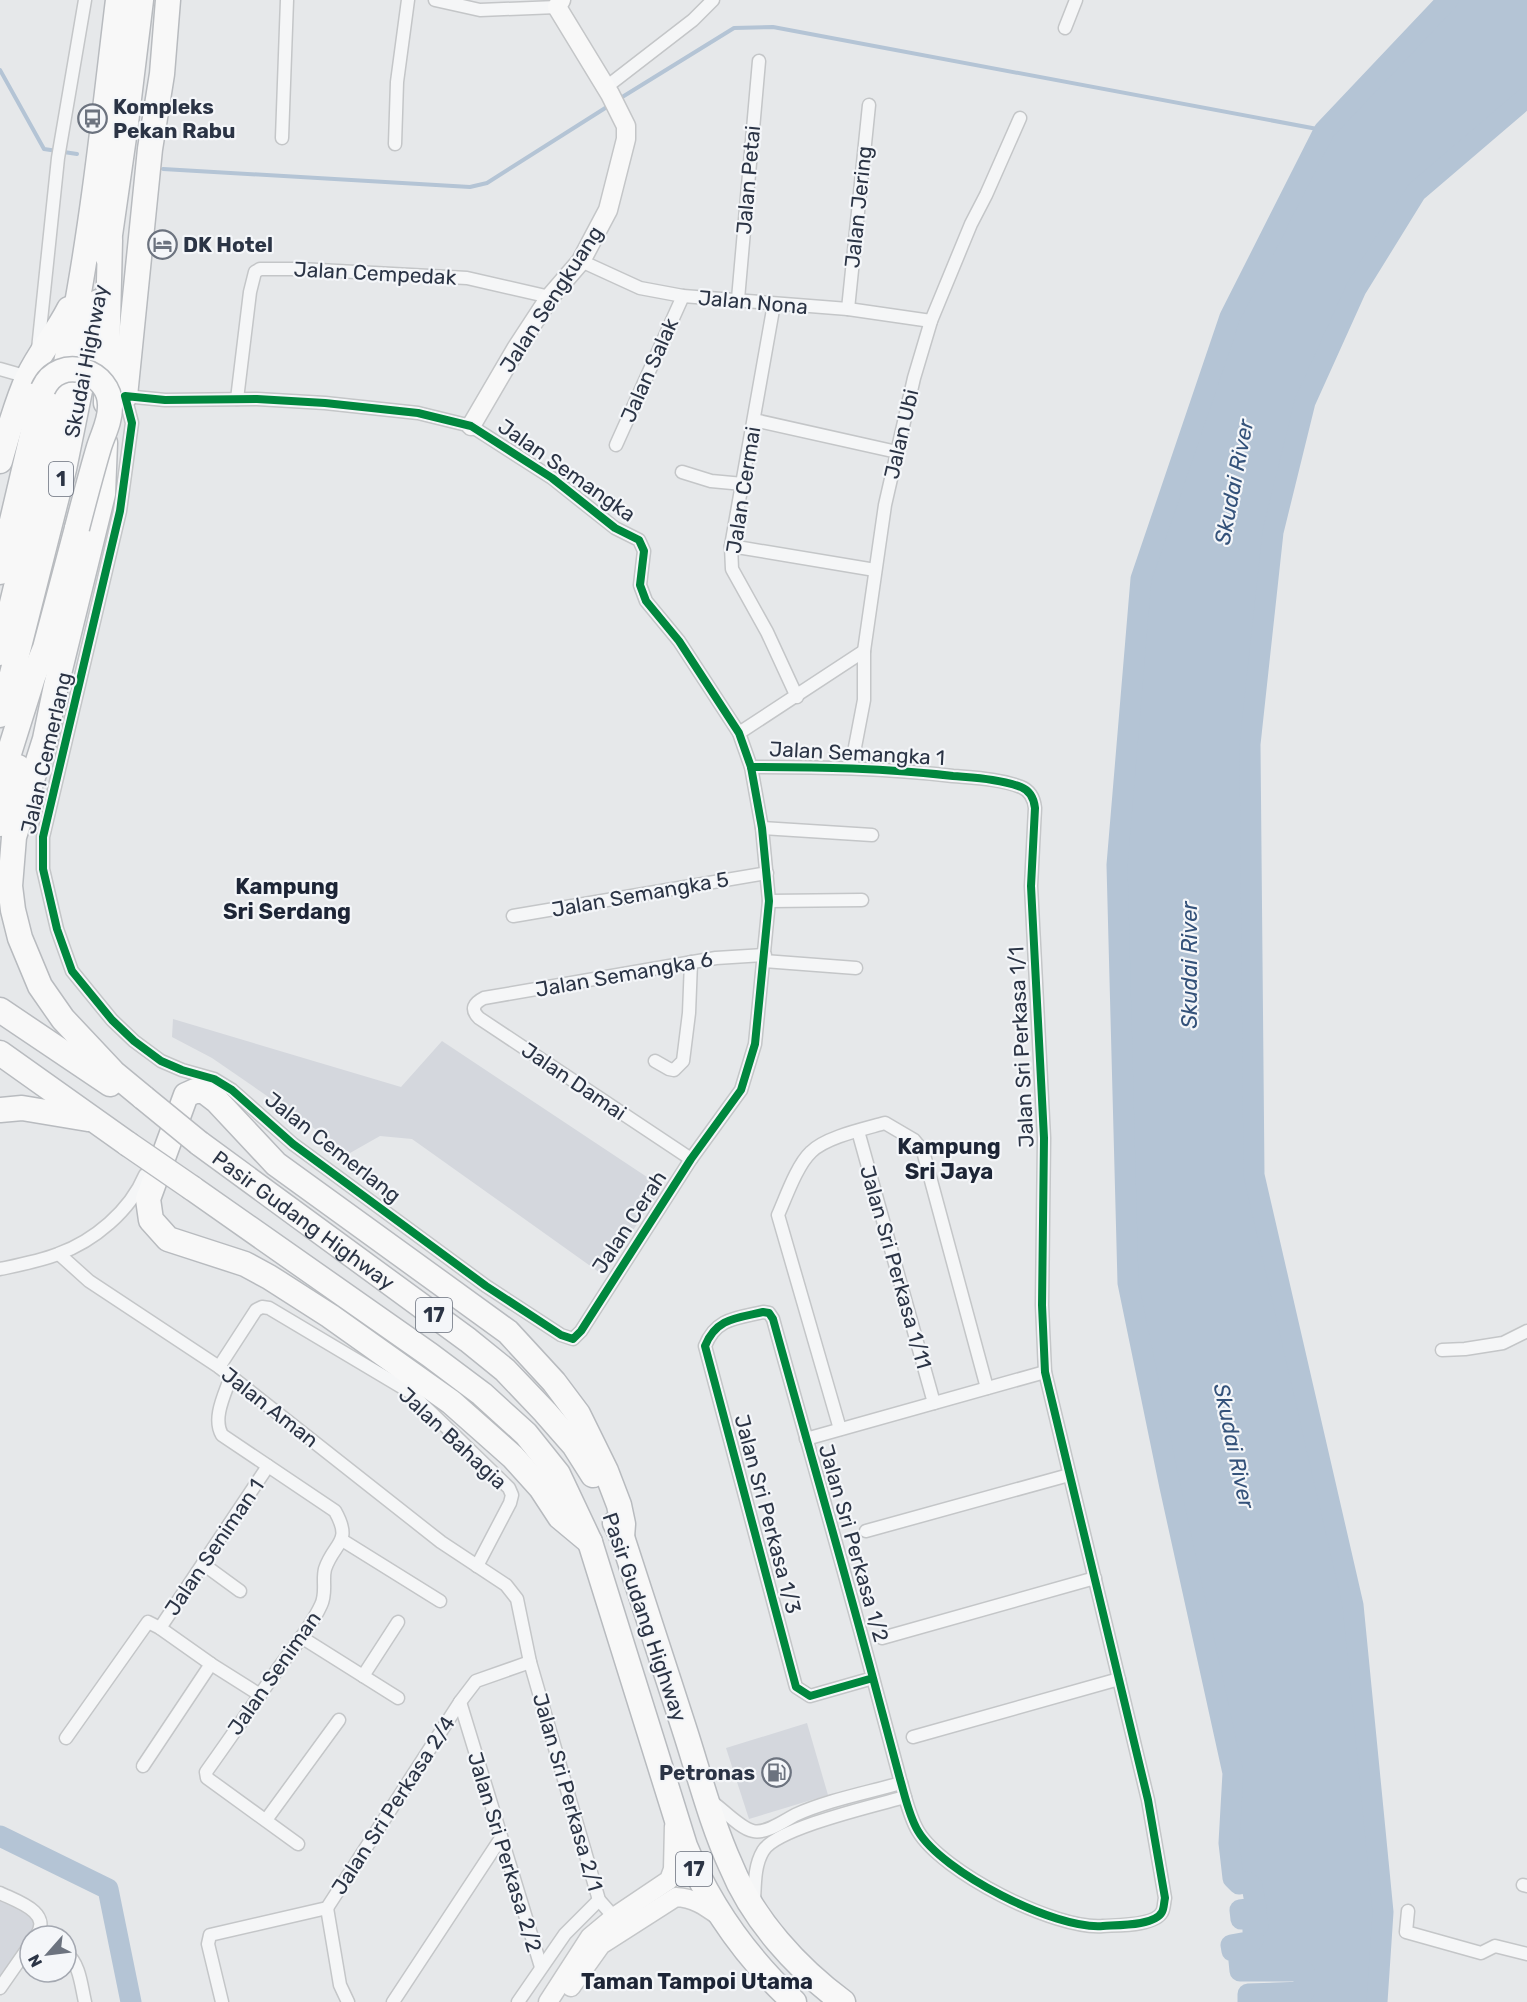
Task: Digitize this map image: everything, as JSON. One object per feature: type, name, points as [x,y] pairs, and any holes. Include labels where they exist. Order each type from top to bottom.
[{"type":"highway","name":"Skudai Highway","points":[[0,653],[35,511],[80,285],[118,0]]},
{"type":"highway","name":"Skudai Highway","points":[[0,715],[64,469],[110,240],[141,0]]},
{"type":"highway","points":[[125,396],[149,161],[162,74],[168,0]]},
{"type":"highway","points":[[110,240],[103,494],[45,739],[14,837],[10,886],[20,938],[40,986],[63,1019],[143,1102]]},
{"type":"highway","points":[[0,461],[36,375],[80,285]]},
{"type":"highway","points":[[0,824],[33,676],[45,648],[100,445],[109,422],[111,399],[99,378],[82,370],[69,370],[50,378],[36,375]]},
{"type":"highway","points":[[0,532],[32,418],[36,375]]},
{"type":"highway","points":[[0,572],[36,375]]},
{"type":"highway","points":[[107,377],[125,396]]},
{"type":"highway","points":[[0,782],[15,755]]},
{"type":"highway","points":[[0,919],[18,968],[42,1008],[72,1041],[111,1070]]},
{"type":"highway","name":"Pasir Gudang Highway","points":[[0,1010],[143,1102],[468,1340],[505,1370],[574,1445],[597,1483],[621,1537],[732,1869],[753,1908],[769,1930],[801,1966],[843,2002]]},
{"type":"highway","name":"Pasir Gudang Highway","points":[[0,1053],[430,1355],[482,1394],[526,1434],[558,1474],[590,1542],[685,1846],[696,1874],[725,1921],[775,1984],[794,2002]]},
{"type":"highway","points":[[0,1062],[34,1077]]},
{"type":"highway","points":[[590,1542],[560,1517],[541,1488],[513,1457],[452,1402],[269,1276],[245,1264],[168,1239],[151,1220],[148,1199],[186,1095],[204,1091],[217,1101],[276,1164],[508,1332],[554,1382],[578,1414],[619,1505],[623,1524],[621,1537]]},
{"type":"highway","points":[[0,1110],[22,1108],[93,1120]]},
{"type":"street","points":[[0,369],[36,375],[58,158],[85,0]]},
{"type":"street","points":[[282,138],[287,0]]},
{"type":"street","points":[[396,144],[397,82],[408,0]]},
{"type":"street","points":[[435,0],[480,10],[559,3]]},
{"type":"street","points":[[608,91],[693,20],[713,0]]},
{"type":"street","points":[[1065,28],[1076,0]]},
{"type":"street","name":"Jalan Sengkuang","points":[[471,426],[516,349],[550,297],[581,261],[609,210],[626,139],[626,126],[559,3]]},
{"type":"street","name":"Jalan Petai","points":[[738,299],[759,61]]},
{"type":"street","name":"Jalan Jering","points":[[848,309],[869,105]]},
{"type":"street","name":"Jalan Ubi","points":[[852,768],[864,700],[864,651],[885,505],[914,378],[931,321],[971,224],[987,195],[1020,118]]},
{"type":"street","name":"Jalan Nona","points":[[581,261],[640,288],[682,296],[848,309],[931,321]]},
{"type":"street","name":"Jalan Cempedak","points":[[237,399],[250,292],[255,272],[260,269],[300,268],[467,279],[550,297]]},
{"type":"street","name":"Jalan Salak","points":[[616,445],[682,296]]},
{"type":"street","name":"Jalan Cermai","points":[[774,304],[731,546],[732,569],[767,632],[797,697]]},
{"type":"street","name":"Jalan Semangka","points":[[125,396],[171,400],[237,399],[325,403],[406,412],[471,426],[552,478],[615,528],[639,540],[644,551],[640,585],[646,601],[680,642],[739,733],[751,767],[762,828],[769,900],[755,1044],[741,1090],[716,1125]]},
{"type":"street","name":"Jalan Cemerlang","points":[[125,396],[132,423],[120,511],[45,828],[43,869],[57,929],[72,971],[112,1020],[134,1041],[161,1061],[182,1070],[214,1078],[232,1090],[293,1144],[486,1286],[561,1335],[573,1339]]},
{"type":"street","points":[[754,420],[897,452]]},
{"type":"street","points":[[682,472],[711,481],[742,484]]},
{"type":"street","points":[[731,546],[875,570]]},
{"type":"street","points":[[739,733],[864,651]]},
{"type":"street","name":"Jalan Semangka 1","points":[[751,767],[852,768],[961,777]]},
{"type":"street","name":"Jalan Sri Perkasa 1/1","points":[[961,777],[1023,787],[1033,796],[1035,808],[1031,886],[1044,1138],[1042,1305],[1045,1372]]},
{"type":"street","points":[[762,828],[872,835]]},
{"type":"street","name":"Jalan Semangka 5","points":[[513,916],[767,873]]},
{"type":"street","points":[[769,900],[862,900]]},
{"type":"street","name":"Jalan Semangka 6","points":[[484,998],[716,958],[764,958],[856,968]]},
{"type":"street","points":[[656,1061],[674,1070],[683,1060],[689,1013],[691,962]]},
{"type":"street","name":"Jalan Damai","points":[[484,998],[476,1002],[473,1008],[474,1014],[479,1018],[691,1159]]},
{"type":"street","points":[[0,1269],[59,1254],[102,1229],[120,1213],[138,1191],[180,1092],[182,1070]]},
{"type":"street","points":[[840,1430],[778,1215],[792,1181],[810,1152],[824,1143],[885,1123],[914,1140],[923,1151],[987,1388]]},
{"type":"street","name":"Jalan Cerah","points":[[573,1339],[580,1332],[691,1159],[716,1125]]},
{"type":"street","name":"Jalan Sri Perkasa 1/11","points":[[858,1131],[934,1403]]},
{"type":"street","name":"Jalan Aman","points":[[59,1254],[89,1281],[219,1367],[441,1542],[506,1585]]},
{"type":"street","name":"Jalan Bahagia","points":[[219,1367],[256,1310],[262,1307],[269,1308],[410,1392],[509,1488],[512,1496],[510,1503],[477,1566]]},
{"type":"street","name":"Jalan Sri Perkasa 1/3","points":[[769,1313],[763,1312],[723,1323],[710,1334],[705,1346],[796,1687],[810,1696],[873,1678]]},
{"type":"street","name":"Jalan Sri Perkasa 1/2","points":[[769,1313],[773,1319],[905,1797],[918,1831],[933,1850],[1000,1895],[1066,1923],[1092,1927],[1153,1921],[1162,1912],[1165,1898],[1148,1800],[1119,1679]]},
{"type":"street","points":[[1442,1350],[1503,1343],[1527,1331]]},
{"type":"street","points":[[913,1737],[1119,1679],[1045,1372]]},
{"type":"street","name":"Jalan Sri Perkasa 1/2","points":[[806,1439],[1045,1372]]},
{"type":"street","points":[[231,1376],[217,1420],[222,1435],[335,1511],[342,1524],[342,1540],[440,1601]]},
{"type":"street","name":"Jalan Seniman 1","points":[[160,1628],[268,1466]]},
{"type":"street","points":[[866,1531],[1069,1475]]},
{"type":"street","name":"Jalan Seniman","points":[[298,1844],[205,1775],[321,1606],[325,1596],[325,1571],[342,1540]]},
{"type":"street","points":[[203,1564],[240,1591]]},
{"type":"street","points":[[882,1638],[1095,1578]]},
{"type":"street","name":"Jalan Sri Perkasa 2/1","points":[[506,1585],[517,1599],[530,1662],[598,1900],[614,1917]]},
{"type":"street","points":[[66,1738],[147,1623],[150,1622],[260,1695]]},
{"type":"street","points":[[363,1676],[398,1622]]},
{"type":"street","points":[[301,1637],[398,1698]]},
{"type":"street","name":"Jalan Sri Perkasa 2/4","points":[[222,2002],[208,1944],[210,1935],[327,1908],[460,1702],[476,1681],[530,1662]]},
{"type":"street","points":[[143,1766],[211,1664]]},
{"type":"street","name":"Jalan Sri Perkasa 2/2","points":[[460,1702],[541,1967]]},
{"type":"street","points":[[266,1820],[339,1720]]},
{"type":"street","points":[[707,1798],[740,1824],[752,1831],[762,1832],[806,1810],[901,1783]]},
{"type":"street","points":[[753,1908],[755,1878],[759,1861],[763,1850],[770,1843],[824,1819],[905,1797]]},
{"type":"street","points":[[548,2002],[590,1937],[614,1917],[669,1880],[673,1869],[675,1811]]},
{"type":"street","points":[[393,2002],[501,1838]]},
{"type":"street","points":[[0,1893],[36,1911],[40,1924]]},
{"type":"street","points":[[560,2002],[601,1945],[676,1897],[698,1902],[725,1921]]},
{"type":"street","name":"Jalan Sri Perkasa 2/2","points":[[518,2002],[565,1934],[598,1900]]},
{"type":"street","points":[[327,1908],[340,1985],[348,2002]]},
{"type":"street","points":[[1408,1911],[1406,1932],[1480,1953],[1495,1946],[1527,1954]]},
{"type":"street","points":[[0,1988],[18,1962]]},
{"type":"street","points":[[78,1973],[85,2002]]},
{"type":"shaded area","points":[[173,1019],[401,1087],[442,1041],[662,1187],[603,1275],[412,1139],[380,1136],[350,1153],[212,1058],[172,1037]]},
{"type":"shaded area","points":[[807,1723],[828,1795],[749,1819],[726,1748]]},
{"type":"shaded area","points":[[0,1898],[32,1914],[36,1922],[35,1924],[18,1924],[18,1956],[0,1982]]},
{"type":"water","name":"Skudai River","points":[[1448,0],[1527,0],[1527,97],[1416,192],[1356,289],[1305,402],[1273,532],[1250,744],[1254,1175],[1353,1605],[1383,1912],[1377,2002],[1248,2002],[1248,1994],[1304,1991],[1304,1971],[1240,1971],[1238,1951],[1232,1951],[1231,1945],[1253,1941],[1253,1927],[1258,1926],[1257,1917],[1241,1919],[1240,1910],[1256,1907],[1252,1886],[1247,1882],[1239,1884],[1233,1878],[1229,1843],[1233,1773],[1128,1283],[1117,865],[1141,579],[1230,317],[1324,131]]},
{"type":"waterway","points":[[1248,2002],[1248,1994],[1304,1992],[1304,1971],[1240,1971],[1238,1951],[1232,1951],[1231,1945],[1253,1941],[1253,1927],[1258,1926],[1257,1916],[1241,1919],[1240,1910],[1256,1908],[1252,1886],[1247,1882],[1239,1884],[1233,1878],[1229,1843],[1233,1773],[1128,1283],[1117,865],[1141,579],[1230,317],[1324,131],[1448,0]]},
{"type":"waterway","points":[[619,99],[734,28],[773,27],[1328,131]]},
{"type":"waterway","points":[[0,70],[44,149],[77,154]]},
{"type":"waterway","points":[[1377,2002],[1383,1912],[1353,1605],[1254,1175],[1250,744],[1273,532],[1305,402],[1356,289],[1416,192],[1527,97]]},
{"type":"waterway","points":[[163,169],[470,187],[487,183],[610,105]]},
{"type":"waterway","points":[[0,1836],[108,1889],[131,2002]]},
{"type":"cycle path","points":[[125,396],[165,400],[257,399],[325,403],[418,413],[471,426],[552,478],[615,528],[639,540],[644,551],[640,585],[646,601],[679,641],[739,733],[751,767],[762,828],[769,901],[755,1044],[741,1090],[691,1159],[581,1331],[573,1339],[561,1335],[486,1286],[293,1144],[232,1090],[214,1079],[161,1061],[134,1041],[112,1020],[72,971],[57,929],[43,869],[43,837],[120,511],[132,423],[125,396]]},
{"type":"cycle path","points":[[751,767],[877,770],[979,778],[1021,787],[1033,798],[1035,808],[1031,886],[1044,1138],[1042,1305],[1045,1372],[1148,1800],[1165,1898],[1164,1907],[1158,1917],[1126,1925],[1103,1926],[1082,1925],[1057,1919],[1030,1909],[974,1880],[950,1864],[931,1847],[918,1831],[912,1819],[893,1754],[873,1678],[849,1588],[773,1319],[769,1313],[763,1312],[728,1321],[715,1330],[705,1346],[796,1687],[810,1696],[873,1678]]},
{"type":"place","name":"Kompleks Pekan Rabu","points":[[92,118]]},
{"type":"place","name":"DK Hotel","points":[[162,244]]},
{"type":"place","name":"Petronas","points":[[776,1772]]},
{"type":"district","name":"Kampung Sri Serdang","points":[[287,898]]},
{"type":"district","name":"Kampung Sri Jaya","points":[[949,1158]]},
{"type":"district","name":"Taman Tampoi Utama","points":[[697,1981]]}]
